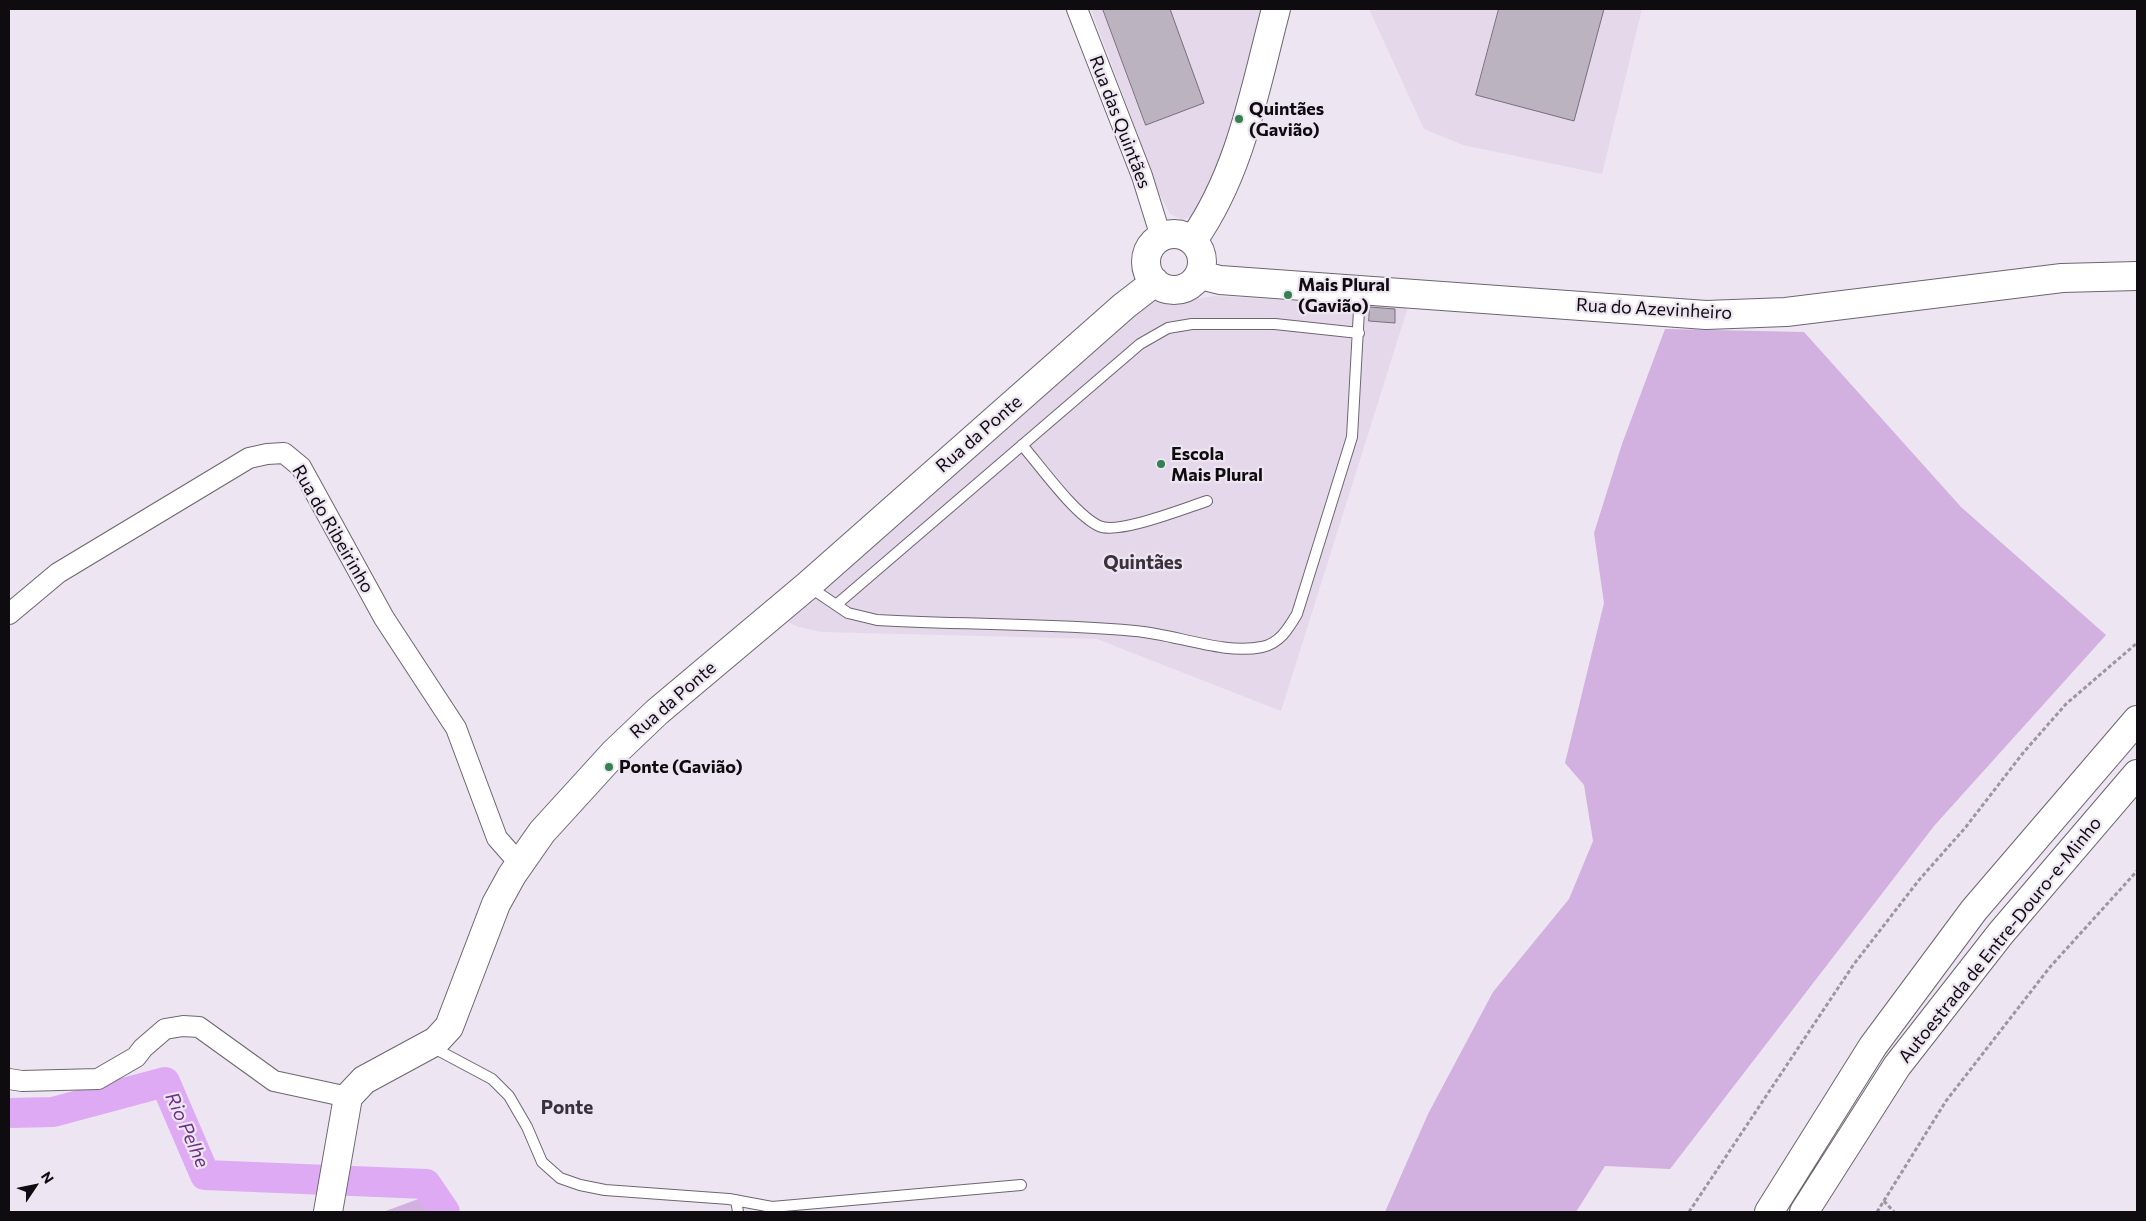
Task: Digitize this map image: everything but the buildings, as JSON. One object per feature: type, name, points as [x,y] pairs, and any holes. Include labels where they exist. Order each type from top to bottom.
[{"type":"main road","points":[[1193,240],[1207,220],[1224,187],[1241,140],[1276,9]]},
{"type":"main road","points":[[1177,233],[1193,240],[1203,256],[1200,274],[1190,286],[1176,290],[1161,287],[1154,282],[1146,267],[1146,258],[1154,242],[1160,237],[1177,233]]},
{"type":"main road","name":"Rua do Azevinheiro","points":[[1200,274],[1220,280],[1360,292],[1706,315],[1786,312],[2062,278],[2137,276]]},
{"type":"main road","name":"Rua da Ponte","points":[[348,1097],[364,1080],[429,1045],[449,1027],[496,904],[519,863],[542,832],[614,753],[657,712],[807,586],[1124,306],[1154,282]]},
{"type":"main road","name":"Autoestrada de Entre-Douro-e-Minho","points":[[1770,1212],[1873,1046],[1974,910],[2137,720]]},
{"type":"main road","name":"Autoestrada de Entre-Douro-e-Minho","points":[[1804,1212],[1897,1066],[2001,933],[2137,774]]},
{"type":"main road","points":[[329,1209],[348,1097]]},
{"type":"street","name":"Rua das Quintães","points":[[1077,9],[1142,176],[1160,237]]},
{"type":"street","name":"Rua do Ribeirinho","points":[[9,614],[58,572],[249,458],[266,454],[284,453],[301,467],[384,618],[456,728],[497,838],[519,863]]},
{"type":"street","points":[[9,1079],[22,1081],[98,1079],[136,1057],[143,1048],[165,1029],[183,1026],[199,1027],[274,1081],[348,1097]]},
{"type":"lane","points":[[807,586],[848,614],[877,620],[1070,625],[1156,633],[1232,649],[1264,647],[1284,636],[1297,614],[1352,437],[1360,292]]},
{"type":"lane","points":[[836,606],[1140,344],[1168,328],[1192,324],[1274,324],[1359,333]]},
{"type":"lane","points":[[1022,445],[1083,515],[1100,527],[1121,528],[1207,501]]},
{"type":"lane","points":[[429,1045],[492,1080],[509,1096],[528,1127],[542,1162],[560,1178],[580,1185],[605,1190],[736,1200],[772,1207],[1021,1185]]},
{"type":"lane","points":[[736,1200],[738,1212]]},
{"type":"path","points":[[1689,1212],[1854,964],[1919,880],[1965,828],[2023,753],[2066,704],[2137,643]]},
{"type":"path","points":[[1877,1212],[1946,1101],[2050,967],[2137,871]]},
{"type":"path","points":[[1884,1201],[1894,1212]]},
{"type":"shaded area","points":[[1091,9],[1265,9],[1221,175],[1193,215],[1183,220],[1170,214],[1159,193]]},
{"type":"shaded area","points":[[1369,9],[1642,9],[1602,174],[1463,145],[1424,129]]},
{"type":"shaded area","name":"Escola Mais Plural","points":[[1215,296],[1408,307],[1281,711],[1097,639],[822,632],[799,627],[785,621],[1152,299],[1190,300]]},
{"type":"shaded area","points":[[1665,329],[1804,332],[1961,507],[2106,635],[1934,826],[1670,1169],[1605,1166],[1576,1212],[1385,1212],[1428,1114],[1493,992],[1569,899],[1593,841],[1584,785],[1565,763],[1604,603],[1594,533],[1622,444]]},
{"type":"shaded area","points":[[421,1198],[430,1212],[383,1212]]},
{"type":"waterway","name":"Rio Pelhe","points":[[9,1113],[53,1112],[165,1082],[205,1175],[426,1184],[445,1212]]},
{"type":"place","name":"Quintães (Gavião)","points":[[1239,119]]},
{"type":"place","name":"Mais Plural (Gavião)","points":[[1288,295]]},
{"type":"place","name":"Escola Mais Plural","points":[[1161,464]]},
{"type":"place","name":"Ponte (Gavião)","points":[[609,767]]},
{"type":"district","name":"Quintães","points":[[1143,563]]},
{"type":"district","name":"Ponte","points":[[567,1108]]}]
